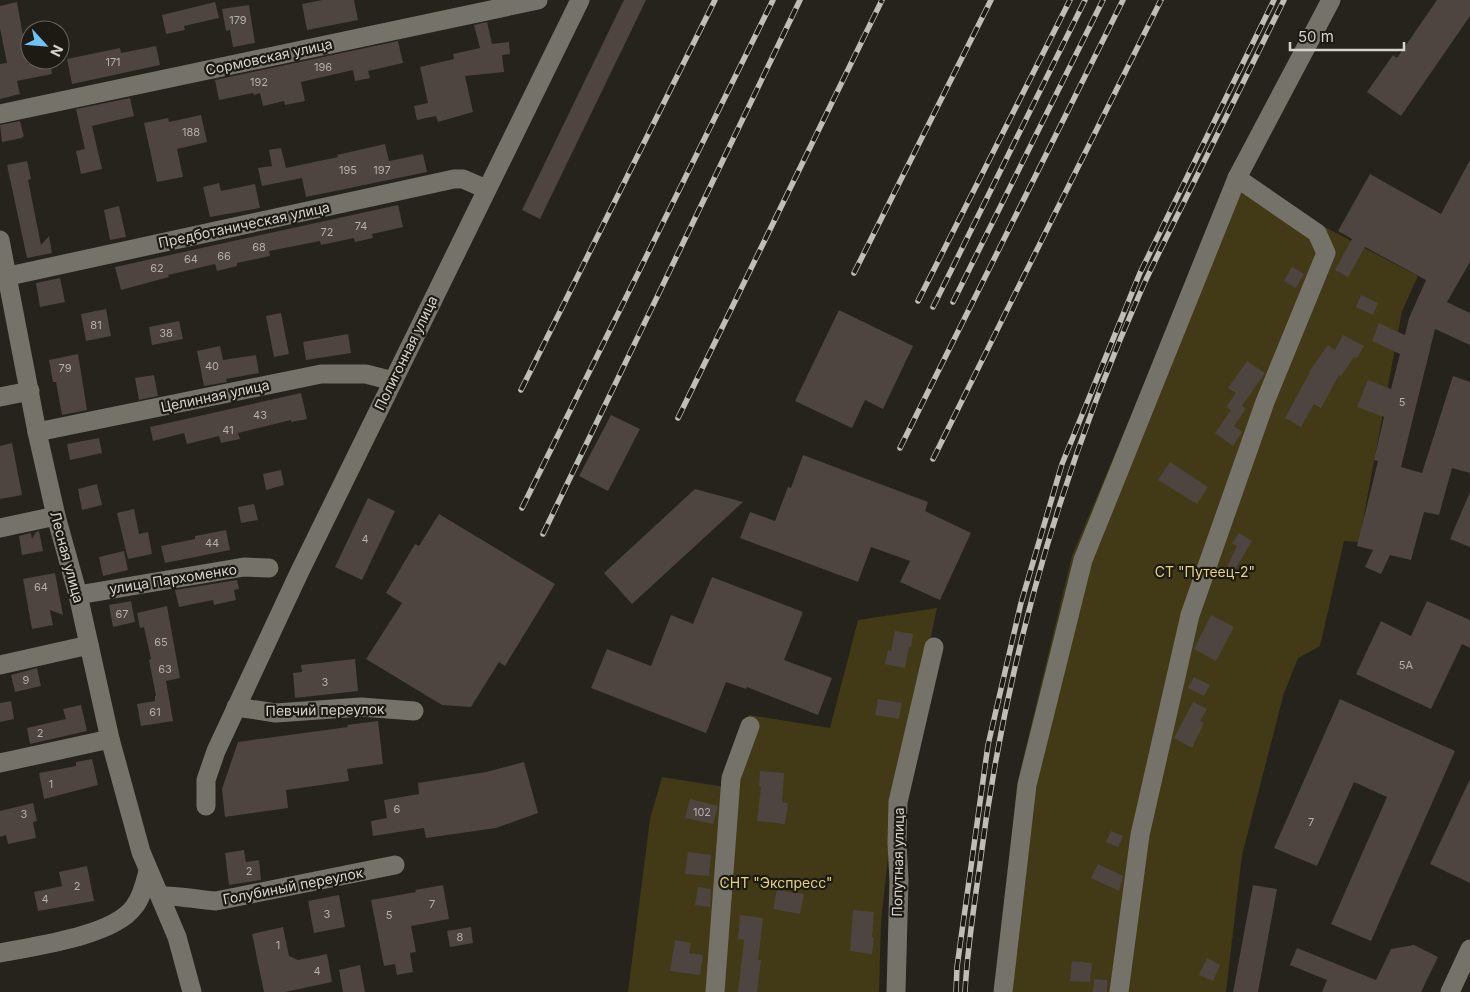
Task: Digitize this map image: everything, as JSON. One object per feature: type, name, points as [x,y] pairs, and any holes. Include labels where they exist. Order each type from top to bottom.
[{"type":"street","name":"Сормовская улица","points":[[0,114],[538,0]]},
{"type":"street","name":"Полигонная улица","points":[[206,806],[208,769],[236,707],[299,573],[580,0]]},
{"type":"street","points":[[1003,992],[1027,784],[1083,560],[1237,178],[1331,0]]},
{"type":"street","points":[[1119,992],[1140,835],[1190,615],[1265,402],[1326,253],[1316,233],[1237,178]]},
{"type":"street","name":"Предботаническая улица","points":[[4,277],[454,179],[463,179],[486,189]]},
{"type":"street","name":"Лесная улица","points":[[0,240],[4,277],[56,516],[78,595],[110,739],[141,852],[177,938],[192,992]]},
{"type":"street","name":"Целинная улица","points":[[38,432],[321,374],[366,374],[393,381]]},
{"type":"street","points":[[0,398],[30,391]]},
{"type":"street","points":[[0,528],[56,516]]},
{"type":"street","name":"улица Пархоменко","points":[[78,595],[244,567],[269,568]]},
{"type":"street","points":[[0,665],[89,645]]},
{"type":"street","name":"Попутная улица","points":[[896,992],[899,880],[897,843],[898,802],[934,647]]},
{"type":"street","name":"Певчий переулок","points":[[236,707],[276,713],[361,707],[414,711]]},
{"type":"street","points":[[715,992],[731,778],[750,726]]},
{"type":"street","points":[[0,763],[110,739]]},
{"type":"street","name":"Голубиный переулок","points":[[161,896],[216,901],[395,865]]},
{"type":"street","points":[[0,953],[80,936],[103,929],[134,908],[143,889],[148,871]]},
{"type":"street","points":[[1450,992],[1470,949]]},
{"type":"green space","name":"СТ \"Путеец-2\"","points":[[1228,184],[1307,233],[1321,225],[1418,276],[1402,311],[1359,542],[1344,541],[1320,646],[1298,658],[1284,693],[1242,855],[1226,992],[996,992],[1017,784],[1072,556]]},
{"type":"green space","name":"СНТ \"Экспресс\"","points":[[937,608],[892,820],[881,922],[879,992],[628,992],[650,819],[662,777],[725,787],[740,748],[749,715],[830,728],[858,620]]},
{"type":"building","points":[[322,0],[354,0],[358,20],[307,30],[302,4]]},
{"type":"building","points":[[624,0],[646,0],[540,219],[522,210]]},
{"type":"building","points":[[1437,0],[1470,0],[1470,16],[1401,116],[1367,92],[1393,55],[1397,58]]},
{"type":"building","points":[[17,2],[20,20],[20,70],[51,70],[52,74],[17,81],[20,94],[0,99],[0,64],[7,63],[0,28],[0,6]]},
{"type":"building","points":[[215,2],[219,18],[184,26],[185,30],[166,34],[162,15]]},
{"type":"building","points":[[249,5],[255,43],[233,47],[230,30],[226,31],[222,9]]},
{"type":"building","points":[[487,22],[492,44],[509,42],[510,54],[502,55],[504,72],[465,76],[473,112],[438,122],[436,116],[417,120],[414,106],[428,103],[420,67],[454,59],[453,54],[480,48],[474,25]]},
{"type":"building","points":[[398,41],[403,63],[368,71],[370,78],[355,81],[353,70],[301,82],[305,101],[285,105],[284,101],[263,106],[260,93],[219,100],[215,80]]},
{"type":"building","points":[[156,46],[160,65],[72,84],[69,70],[70,58],[120,48],[121,53]]},
{"type":"building","points":[[130,98],[134,116],[92,126],[102,169],[81,174],[76,151],[85,149],[76,109]]},
{"type":"building","points":[[201,115],[207,142],[177,149],[183,177],[157,182],[144,123],[168,118],[169,122]]},
{"type":"building","points":[[20,121],[24,137],[2,142],[0,125]]},
{"type":"building","points":[[385,144],[389,161],[423,154],[427,172],[306,197],[302,178],[262,186],[258,168],[272,166],[269,150],[281,148],[286,168],[338,157],[337,155]]},
{"type":"building","points":[[1470,160],[1470,262],[1447,302],[1470,313],[1470,345],[1435,329],[1401,467],[1422,473],[1453,376],[1470,382],[1470,473],[1452,468],[1439,515],[1424,512],[1411,560],[1390,555],[1381,574],[1365,567],[1373,550],[1357,546],[1378,461],[1374,460],[1384,417],[1357,407],[1368,380],[1391,389],[1400,354],[1372,341],[1379,323],[1405,335],[1409,318],[1426,280],[1365,247],[1348,277],[1335,270],[1352,239],[1338,231],[1370,174],[1441,214]]},
{"type":"building","points":[[27,161],[31,179],[28,180],[41,245],[49,236],[52,253],[27,258],[7,165]]},
{"type":"building","points":[[219,183],[221,191],[255,184],[260,208],[210,217],[203,187]]},
{"type":"building","points":[[398,205],[403,227],[372,234],[373,238],[355,242],[354,238],[321,245],[320,241],[269,251],[270,256],[237,263],[237,266],[217,271],[215,264],[168,275],[169,277],[121,290],[115,267]]},
{"type":"building","points":[[119,206],[126,237],[110,240],[104,210]]},
{"type":"building","points":[[1292,267],[1304,274],[1296,288],[1284,281]]},
{"type":"building","points":[[60,278],[65,302],[40,307],[36,283]]},
{"type":"building","points":[[1361,295],[1378,303],[1373,315],[1356,307]]},
{"type":"building","points":[[106,309],[111,336],[86,341],[81,314]]},
{"type":"building","points":[[839,310],[913,346],[883,409],[865,400],[852,428],[795,401]]},
{"type":"building","points":[[281,313],[289,354],[274,357],[266,316]]},
{"type":"building","points":[[179,321],[183,339],[152,345],[149,327]]},
{"type":"building","points":[[348,334],[351,353],[306,360],[303,342]]},
{"type":"building","points":[[1343,335],[1364,346],[1357,358],[1354,357],[1341,376],[1339,375],[1321,408],[1314,404],[1301,427],[1285,418],[1309,372],[1328,345],[1335,350]]},
{"type":"building","points":[[220,346],[223,360],[256,355],[259,373],[226,379],[227,382],[204,386],[197,351]]},
{"type":"building","points":[[78,354],[87,410],[62,415],[56,382],[53,382],[49,360]]},
{"type":"building","points":[[1247,361],[1265,373],[1242,406],[1246,409],[1234,426],[1242,432],[1233,446],[1215,433],[1231,410],[1226,407],[1236,393],[1228,388]]},
{"type":"building","points":[[154,375],[158,396],[139,400],[135,378]]},
{"type":"building","points":[[301,393],[307,419],[291,422],[291,420],[238,433],[240,439],[221,443],[219,436],[187,444],[184,433],[153,441],[150,427]]},
{"type":"building","points":[[611,415],[640,429],[608,491],[579,476]]},
{"type":"building","points":[[99,438],[102,453],[70,460],[67,444]]},
{"type":"building","points":[[12,443],[22,495],[0,499],[0,446]]},
{"type":"building","points":[[803,455],[928,502],[925,511],[971,533],[940,600],[900,582],[910,561],[871,547],[858,582],[740,538],[750,512],[775,521],[788,487],[791,488]]},
{"type":"building","points":[[1170,462],[1208,487],[1197,504],[1158,480]]},
{"type":"building","points":[[281,470],[284,485],[266,490],[263,474]]},
{"type":"building","points":[[97,484],[102,505],[82,510],[78,489]]},
{"type":"building","points":[[695,489],[743,502],[632,604],[604,573]]},
{"type":"building","points":[[1470,492],[1470,547],[1450,539]]},
{"type":"building","points":[[368,498],[395,511],[362,580],[335,567]]},
{"type":"building","points":[[254,504],[258,520],[241,523],[238,507]]},
{"type":"building","points":[[134,509],[139,534],[148,532],[152,554],[128,559],[117,513]]},
{"type":"building","points":[[439,514],[555,584],[505,666],[499,662],[471,707],[442,705],[366,659],[402,603],[386,593],[415,544],[419,546]]},
{"type":"building","points":[[226,530],[230,550],[165,563],[161,546],[195,539],[195,536]]},
{"type":"building","points":[[39,531],[43,551],[22,555],[19,536],[31,533],[32,539],[36,532]]},
{"type":"building","points":[[1239,533],[1252,541],[1234,571],[1227,567],[1237,546],[1232,543]]},
{"type":"building","points":[[124,551],[128,570],[103,576],[99,557]]},
{"type":"building","points":[[55,573],[63,615],[50,610],[53,625],[32,629],[23,579]]},
{"type":"building","points":[[712,577],[803,612],[784,660],[832,678],[818,715],[747,687],[746,689],[726,682],[706,733],[591,688],[607,649],[651,666],[671,615],[693,624]]},
{"type":"building","points":[[237,580],[239,589],[234,590],[236,600],[214,605],[213,600],[179,607],[175,590]]},
{"type":"building","points":[[131,601],[135,622],[113,627],[109,605]]},
{"type":"building","points":[[1427,601],[1470,620],[1470,648],[1462,644],[1431,709],[1356,674],[1381,621],[1411,636]]},
{"type":"building","points":[[167,606],[180,678],[166,681],[173,721],[141,726],[137,704],[155,701],[156,696],[144,627],[140,628],[137,613]]},
{"type":"building","points":[[1211,615],[1234,627],[1216,661],[1194,649]]},
{"type":"building","points":[[895,631],[913,634],[905,668],[885,664],[888,650],[891,651]]},
{"type":"building","points":[[355,659],[358,691],[295,698],[293,673],[302,672],[301,665]]},
{"type":"building","points":[[37,668],[41,686],[15,692],[11,675]]},
{"type":"building","points":[[1194,677],[1210,685],[1204,696],[1188,688]]},
{"type":"building","points":[[878,699],[902,703],[899,719],[875,715]]},
{"type":"building","points":[[1340,699],[1455,751],[1371,941],[1331,924],[1387,797],[1354,782],[1317,866],[1274,848]]},
{"type":"building","points":[[11,701],[14,719],[0,722],[0,703]]},
{"type":"building","points":[[1193,702],[1207,709],[1200,721],[1204,723],[1192,748],[1174,738]]},
{"type":"building","points":[[81,705],[87,731],[30,744],[27,728],[66,719],[63,709]]},
{"type":"building","points":[[378,721],[383,764],[347,769],[349,781],[286,790],[288,808],[225,817],[222,789],[238,742]]},
{"type":"building","points":[[92,759],[98,785],[44,799],[39,773],[76,766],[76,762]]},
{"type":"building","points":[[524,762],[538,813],[496,828],[426,838],[424,828],[373,836],[371,821],[387,818],[384,800],[419,794],[418,783],[486,772]]},
{"type":"building","points":[[760,771],[784,773],[782,802],[788,803],[785,824],[757,821],[761,787],[759,786]]},
{"type":"building","points":[[1470,779],[1470,883],[1430,864]]},
{"type":"building","points":[[690,799],[718,806],[713,824],[685,818]]},
{"type":"building","points":[[33,803],[37,821],[33,822],[36,838],[8,844],[6,835],[0,837],[0,811]]},
{"type":"building","points":[[1111,831],[1123,836],[1118,847],[1106,842]]},
{"type":"building","points":[[244,850],[246,862],[259,860],[261,880],[229,885],[225,853]]},
{"type":"building","points":[[688,852],[711,855],[709,876],[685,874]]},
{"type":"building","points":[[1098,864],[1123,876],[1119,891],[1091,878]]},
{"type":"building","points":[[87,866],[94,901],[38,911],[34,892],[62,886],[59,872]]},
{"type":"building","points":[[443,885],[449,919],[411,926],[416,952],[410,953],[413,972],[397,975],[395,964],[384,966],[371,900]]},
{"type":"building","points":[[1253,885],[1277,889],[1258,992],[1233,992]]},
{"type":"building","points":[[698,887],[711,889],[710,907],[695,905]]},
{"type":"building","points":[[777,890],[804,894],[800,914],[773,909]]},
{"type":"building","points":[[339,895],[345,927],[314,933],[308,901]]},
{"type":"building","points":[[853,910],[874,912],[872,954],[850,951]]},
{"type":"building","points":[[740,915],[763,918],[758,960],[761,960],[757,992],[738,992],[744,940],[738,939]]},
{"type":"building","points":[[283,927],[289,956],[298,960],[327,954],[332,982],[285,992],[264,992],[252,934]]},
{"type":"building","points":[[471,927],[473,943],[450,947],[447,931]]},
{"type":"building","points":[[675,940],[691,943],[689,953],[703,955],[700,975],[670,971]]},
{"type":"building","points":[[1414,945],[1438,957],[1421,992],[1322,992],[1327,980],[1290,965],[1297,948],[1376,980],[1391,949]]},
{"type":"building","points":[[1207,958],[1220,965],[1213,981],[1199,975]]},
{"type":"building","points":[[1072,961],[1092,963],[1090,982],[1070,981]]},
{"type":"building","points":[[360,965],[365,992],[343,992],[339,970]]},
{"type":"building","points":[[1094,979],[1107,980],[1107,992],[1093,992]]},
{"type":"railway","points":[[521,390],[715,0]]},
{"type":"railway","points":[[522,508],[773,0]]},
{"type":"railway","points":[[543,534],[800,0]]},
{"type":"railway","points":[[678,418],[882,0]]},
{"type":"railway","points":[[854,273],[991,0]]},
{"type":"railway","points":[[918,301],[1070,0]]},
{"type":"railway","points":[[933,307],[1085,0]]},
{"type":"railway","points":[[953,302],[1103,0]]},
{"type":"railway","points":[[900,448],[1123,0]]},
{"type":"railway","points":[[933,459],[1161,0]]},
{"type":"railway","points":[[956,992],[957,967],[988,745],[1021,603],[1062,464],[1140,273],[1274,0]]},
{"type":"railway","points":[[965,992],[969,947],[990,795],[1004,720],[1020,646],[1062,498],[1114,354],[1144,284],[1284,0]]}]
